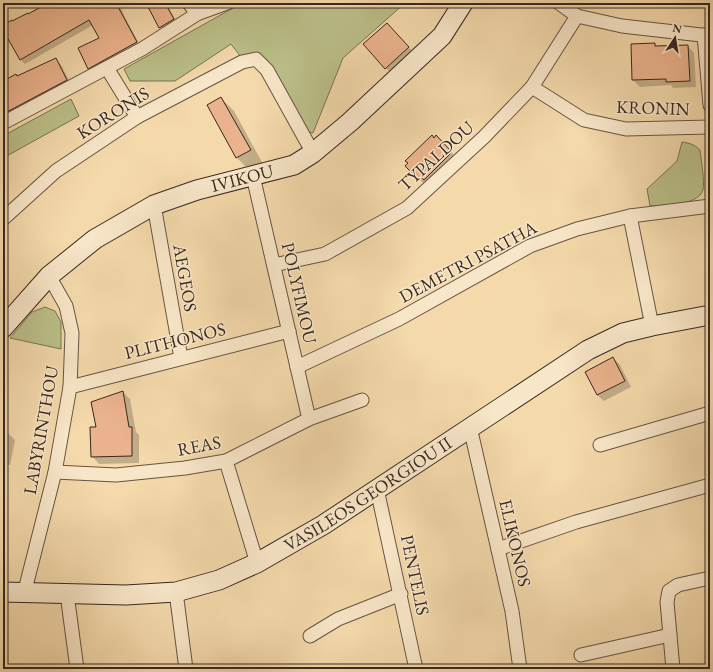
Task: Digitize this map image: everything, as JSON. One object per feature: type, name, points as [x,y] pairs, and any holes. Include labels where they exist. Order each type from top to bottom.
[{"type":"street","points":[[189,3],[197,14]]},
{"type":"street","points":[[3,123],[142,49],[197,14],[227,3]]},
{"type":"street","name":"IVIKOU","points":[[3,328],[49,276],[94,239],[154,205],[197,190],[294,165],[313,153],[350,122],[442,36],[463,3]]},
{"type":"street","points":[[559,3],[577,16],[622,26],[707,36],[710,105]]},
{"type":"street","name":"TYPALDOU","points":[[274,265],[325,254],[406,208],[484,137],[532,87],[577,16]]},
{"type":"street","name":"KORONIS","points":[[3,219],[56,171],[137,117],[242,62],[256,59],[267,70],[313,153]]},
{"type":"street","points":[[107,68],[137,117]]},
{"type":"street","name":"KRONIN","points":[[532,87],[584,120],[626,129],[710,127]]},
{"type":"street","name":"POLYFIMOU","points":[[253,176],[309,419]]},
{"type":"street","name":"AEGEOS","points":[[154,205],[181,358]]},
{"type":"street","name":"DEMETRI PSATHA","points":[[297,367],[399,319],[530,246],[577,228],[630,216],[710,206]]},
{"type":"street","points":[[630,216],[652,326]]},
{"type":"street","name":"LABYRINTHOU","points":[[24,594],[55,472],[70,387],[72,334],[66,306],[49,276]]},
{"type":"street","name":"VASILEOS GEORGIOU II","points":[[3,592],[24,594],[126,595],[176,592],[219,580],[257,563],[323,525],[588,350],[623,333],[710,315]]},
{"type":"street","name":"PLITHONOS","points":[[70,387],[289,331]]},
{"type":"street","name":"REAS","points":[[55,472],[116,475],[226,462],[309,419],[362,400]]},
{"type":"street","points":[[600,445],[710,413]]},
{"type":"street","name":"ELIKONOS","points":[[470,427],[512,611],[520,669]]},
{"type":"street","points":[[226,462],[257,563]]},
{"type":"street","points":[[498,549],[576,522],[710,485]]},
{"type":"street","name":"PENTELIS","points":[[377,489],[401,594],[416,669]]},
{"type":"street","points":[[673,669],[667,602],[669,591],[678,585],[710,578]]},
{"type":"street","points":[[176,592],[186,669]]},
{"type":"street","points":[[67,594],[76,669]]},
{"type":"street","points":[[310,636],[338,619],[401,594]]},
{"type":"street","points":[[581,655],[670,635]]},
{"type":"green space","points":[[242,3],[405,3],[343,58],[313,133],[305,131],[271,65],[241,57],[231,44],[175,81],[130,81],[124,69]]},
{"type":"green space","points":[[71,99],[79,116],[3,158],[3,136]]},
{"type":"green space","points":[[682,142],[692,144],[700,150],[703,190],[695,199],[688,202],[672,205],[650,206],[647,189],[677,161]]},
{"type":"green space","points":[[45,307],[55,311],[61,322],[61,349],[10,338],[32,312]]},
{"type":"building","points":[[48,3],[116,3],[137,42],[88,69],[78,48],[99,38],[89,20],[20,60],[3,30],[3,25]]},
{"type":"building","points":[[146,3],[165,3],[174,19],[159,28]]},
{"type":"building","points":[[387,23],[409,47],[385,69],[363,44]]},
{"type":"building","points":[[655,43],[655,46],[688,45],[690,81],[666,82],[666,79],[632,80],[631,44]]},
{"type":"building","points":[[56,58],[67,80],[3,114],[3,81],[16,74],[17,76]]},
{"type":"building","points":[[221,97],[251,150],[236,158],[207,105]]},
{"type":"building","points":[[432,135],[434,138],[436,135],[450,150],[448,152],[450,154],[424,180],[422,178],[419,180],[405,166],[408,163],[405,161]]},
{"type":"building","points":[[613,357],[625,381],[597,395],[585,372]]},
{"type":"building","points":[[123,391],[129,427],[132,427],[132,456],[91,457],[90,427],[96,427],[91,402]]}]
